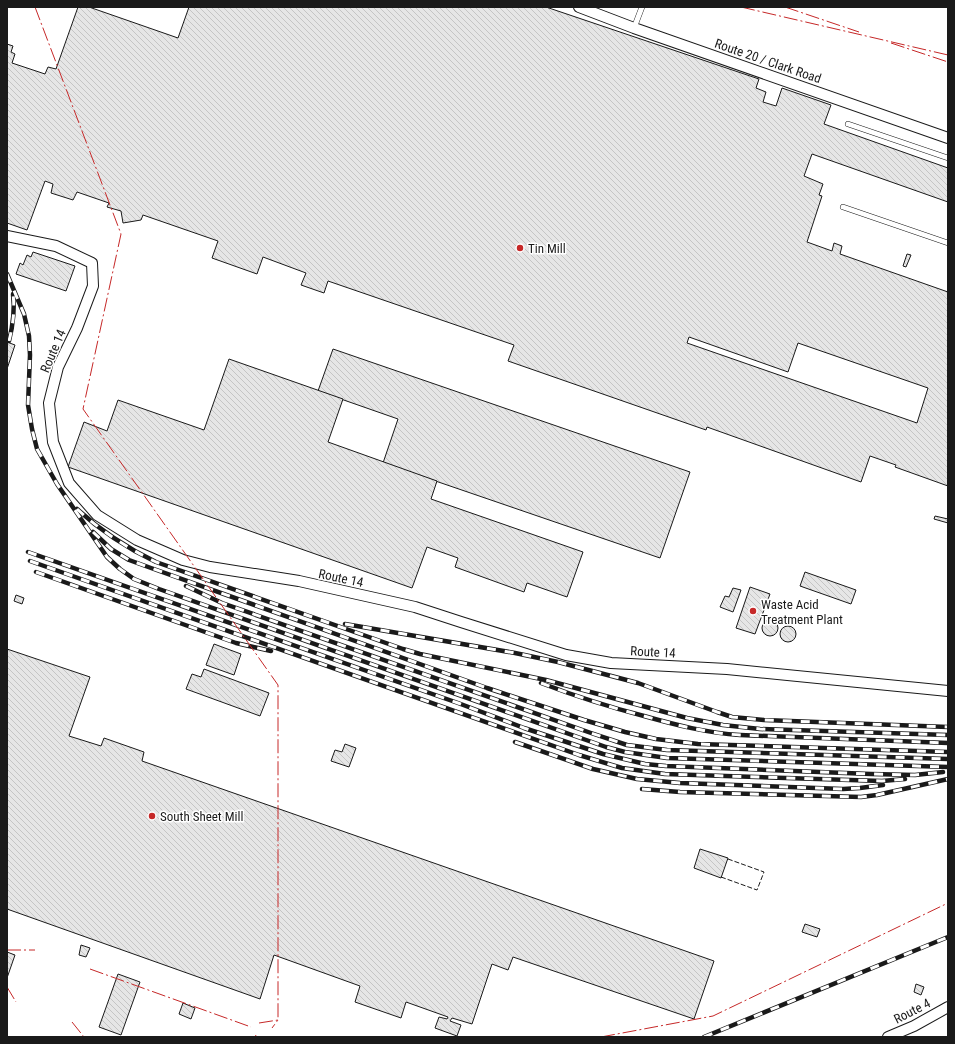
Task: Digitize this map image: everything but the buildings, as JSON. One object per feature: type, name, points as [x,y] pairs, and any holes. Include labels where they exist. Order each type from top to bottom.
[{"type":"street","name":"Route 20 / Clark Road","points":[[579,7],[634,28],[948,138]]},
{"type":"street","name":"Route 14","points":[[7,236],[56,246],[92,263],[93,286],[77,328],[58,367],[49,403],[53,442],[69,483],[97,515],[137,540],[182,560],[210,567],[299,582],[414,606],[573,656],[610,663],[727,669],[948,691]]},
{"type":"street","name":"Route 4","points":[[888,1037],[914,1026],[948,1006]]},
{"type":"lane","points":[[634,28],[642,7]]},
{"type":"lane","points":[[848,124],[948,158]]},
{"type":"lane","points":[[843,207],[948,243]]},
{"type":"railway","points":[[7,274],[24,314],[29,336],[30,355],[28,405],[37,449],[57,484],[107,557],[134,579],[606,747],[625,752],[667,758],[948,767]]},
{"type":"railway","points":[[9,341],[13,318],[13,294]]},
{"type":"railway","points":[[77,509],[95,525],[135,551],[156,562],[420,654],[546,680],[687,718],[723,725],[760,729],[948,735]]},
{"type":"railway","points":[[93,532],[111,549],[129,560],[487,688],[625,732],[656,739],[698,744],[948,752]]},
{"type":"railway","points":[[28,552],[458,703],[524,728],[603,754],[645,764],[666,766],[915,775],[943,772]]},
{"type":"railway","points":[[30,561],[579,755],[622,768],[665,774],[882,781],[905,779]]},
{"type":"railway","points":[[36,572],[236,643],[271,651]]},
{"type":"railway","points":[[186,586],[222,603],[627,745],[667,750],[948,759]]},
{"type":"railway","points":[[345,624],[515,653],[558,662],[638,683],[732,717],[764,720],[948,727]]},
{"type":"railway","points":[[541,683],[618,709],[680,725],[716,732],[740,735],[948,743]]},
{"type":"railway","points":[[515,742],[593,769],[637,779],[680,783],[843,789],[883,785]]},
{"type":"railway","points":[[642,789],[680,792],[861,797],[877,795],[948,779]]},
{"type":"railway","points":[[704,1037],[948,937]]},
{"type":"fence","points":[[721,877],[757,890],[764,872],[728,859]]},
{"type":"power","points":[[35,7],[121,234],[83,409],[278,685],[278,1020],[272,1028]]},
{"type":"power","points":[[741,7],[948,55]]},
{"type":"power","points":[[785,7],[859,32]]},
{"type":"power","points":[[891,43],[948,62]]},
{"type":"power","points":[[601,1037],[713,1016],[948,903]]},
{"type":"power","points":[[7,950],[35,950]]},
{"type":"power","points":[[90,969],[251,1027]]},
{"type":"power","points":[[7,987],[16,1002]]},
{"type":"power","points":[[259,1023],[278,1020]]},
{"type":"power","points":[[72,1022],[84,1037]]},
{"type":"place","name":"Tin Mill","points":[[520,248]]},
{"type":"place","name":"Waste Acid Treatment Plant","points":[[753,611]]},
{"type":"place","name":"South Sheet Mill","points":[[152,816]]}]
